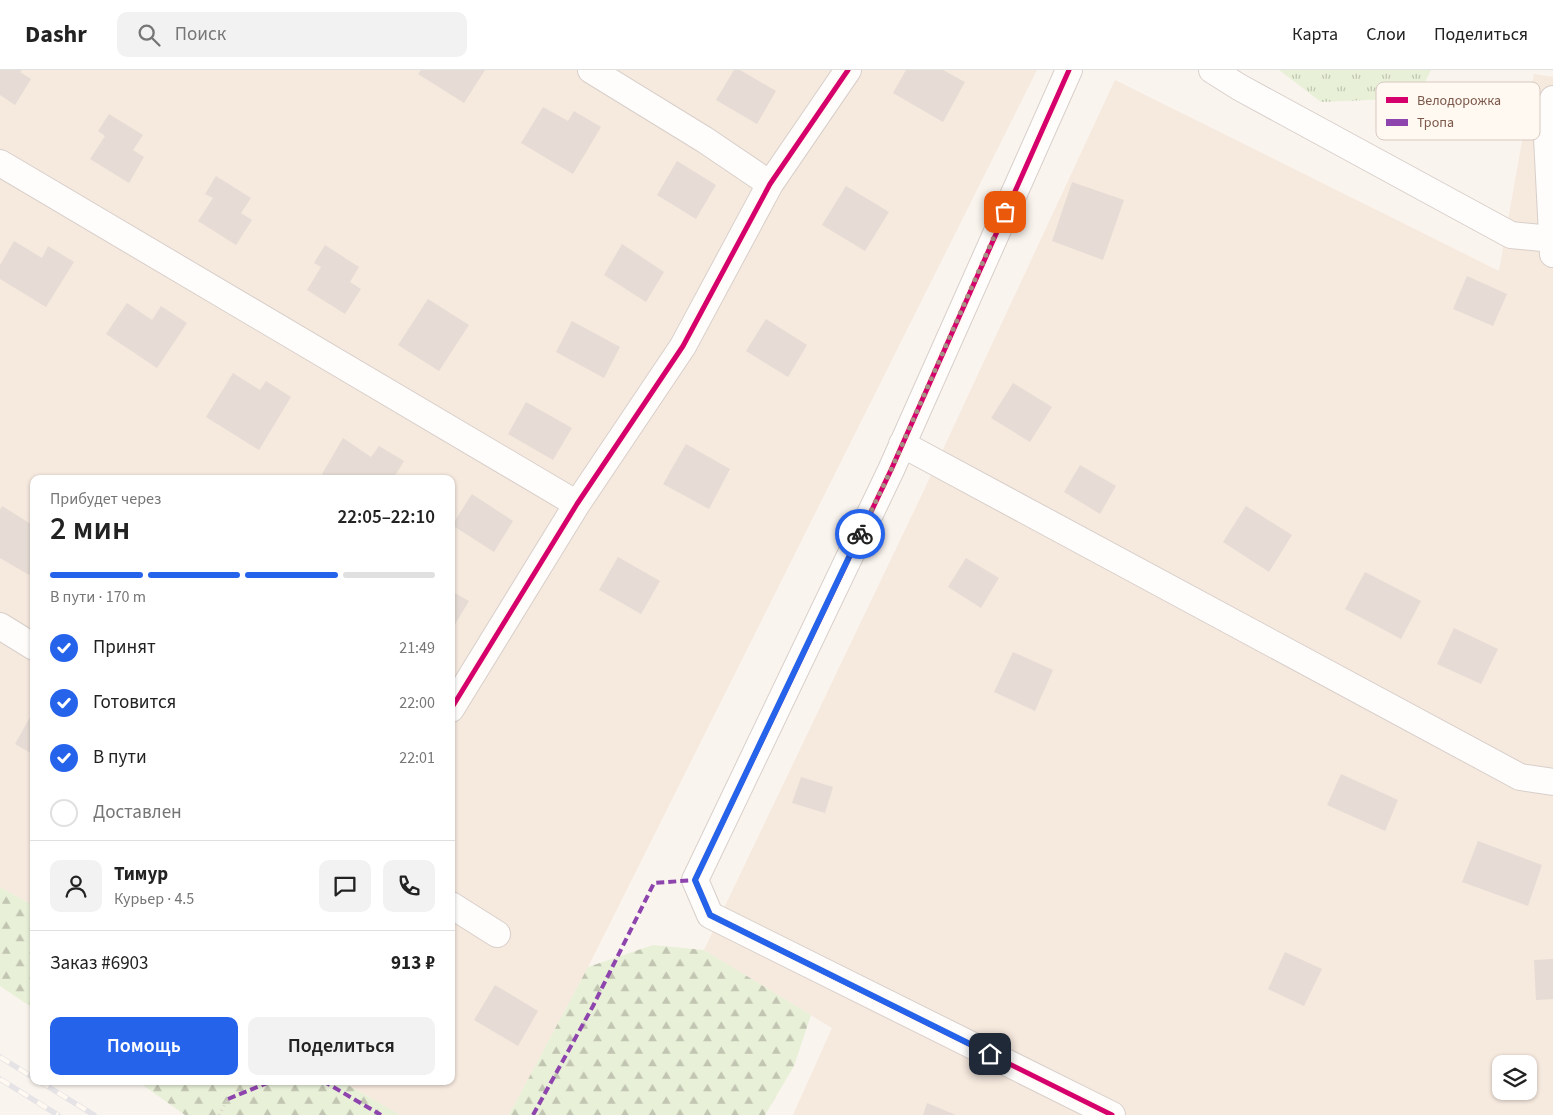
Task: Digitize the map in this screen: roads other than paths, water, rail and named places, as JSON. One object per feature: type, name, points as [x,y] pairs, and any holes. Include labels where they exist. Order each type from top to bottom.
[{"type":"street","points":[[591,70],[704,140],[770,184]]},
{"type":"street","points":[[455,702],[577,504],[683,346],[770,184],[848,70]]},
{"type":"street","points":[[1069,70],[902,444],[695,880],[710,915],[1112,1115]]},
{"type":"street","points":[[1212,70],[1511,235],[1553,246],[1546,118],[1553,99]]},
{"type":"street","points":[[0,164],[577,504]]},
{"type":"street","points":[[902,444],[1520,777],[1553,782]]},
{"type":"street","points":[[0,626],[30,645]]},
{"type":"street","points":[[455,908],[497,934]]},
{"type":"railway","points":[[0,1057],[30,1076]]},
{"type":"railway","points":[[0,1079],[58,1115]]},
{"type":"railway","points":[[45,1085],[94,1115]]}]
